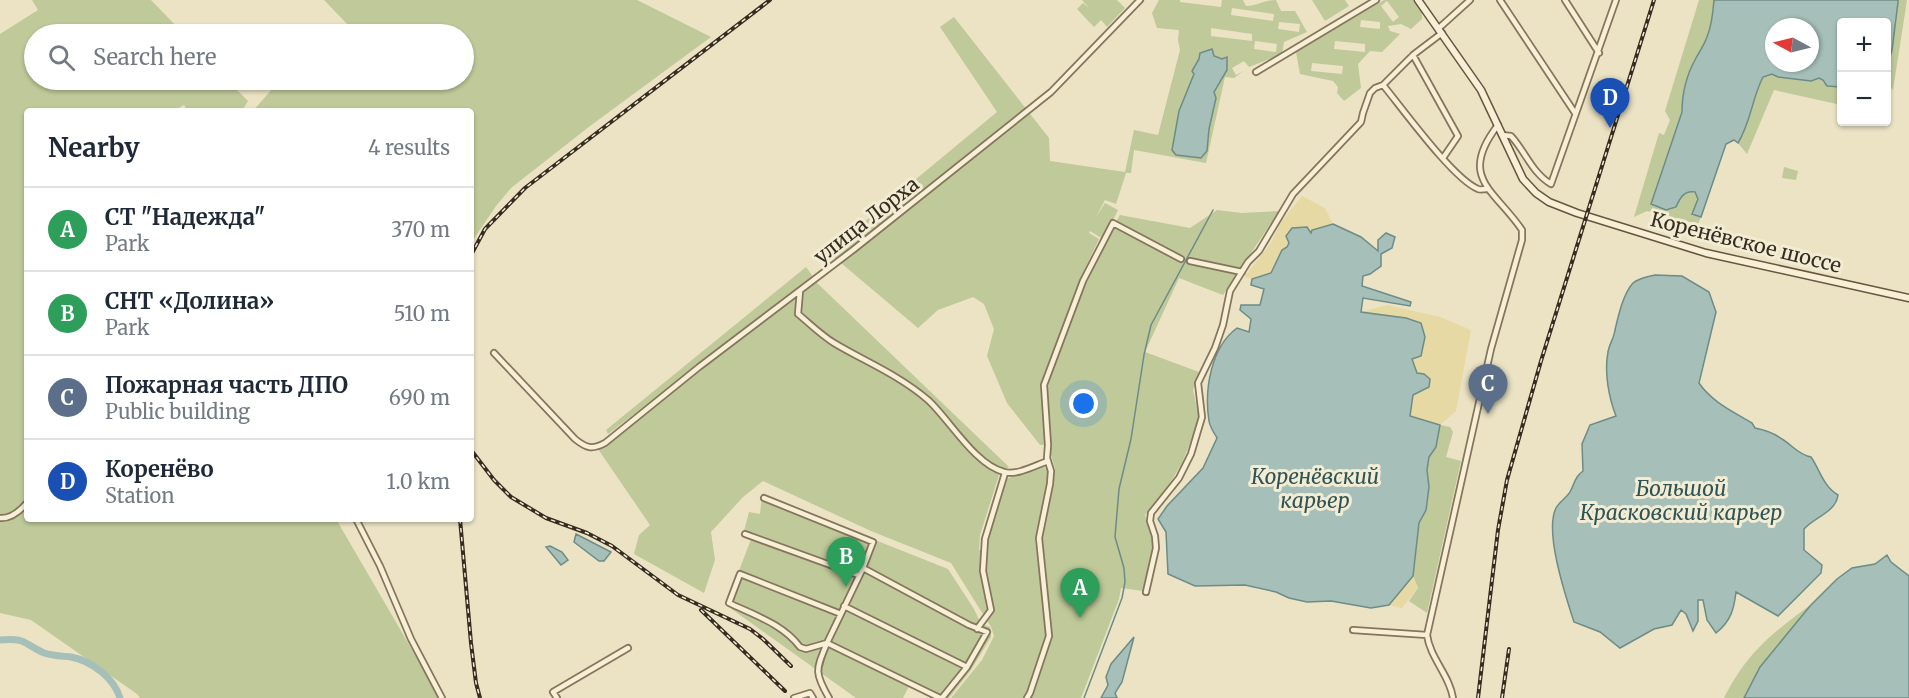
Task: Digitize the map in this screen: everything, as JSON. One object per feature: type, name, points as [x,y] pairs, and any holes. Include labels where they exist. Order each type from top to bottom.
[{"type":"main road","name":"Коренёвское шоссе","points":[[1418,0],[1481,90],[1523,179],[1536,193],[1549,202],[1577,213],[1717,256],[1909,298]]},
{"type":"street","name":"улица Лорха","points":[[494,353],[574,439],[586,447],[596,448],[800,291],[1051,92],[1140,0]]},
{"type":"street","points":[[1257,72],[1376,0]]},
{"type":"street","points":[[1146,592],[1156,548],[1150,521],[1151,513],[1179,478],[1189,460],[1202,417],[1198,383],[1223,325],[1230,291],[1263,245],[1293,194],[1361,122],[1370,93],[1383,85],[1470,0]]},
{"type":"street","points":[[1500,0],[1575,113]]},
{"type":"street","points":[[1565,0],[1599,53]]},
{"type":"street","points":[[1502,135],[1511,136],[1542,179],[1551,184],[1616,0]]},
{"type":"street","points":[[1413,55],[1458,136],[1443,158]]},
{"type":"street","points":[[1383,85],[1443,158],[1469,184],[1480,190],[1487,189]]},
{"type":"street","points":[[1453,698],[1427,636],[1491,349],[1522,240],[1522,231],[1518,224],[1487,189],[1482,176],[1480,157],[1486,140],[1497,125]]},
{"type":"street","points":[[1027,698],[1049,636],[1039,538],[1051,471],[1048,461],[1044,385],[1083,281],[1113,223],[1181,259]]},
{"type":"street","points":[[1190,261],[1242,272]]},
{"type":"street","points":[[800,291],[798,314],[832,342],[902,379],[929,401],[974,451],[993,467],[1005,473],[1012,473],[1048,461]]},
{"type":"street","points":[[977,629],[991,610],[983,571],[985,539],[1005,473]]},
{"type":"street","points":[[764,498],[873,542],[818,667],[818,679],[829,698]]},
{"type":"street","points":[[0,518],[19,512],[24,506]]},
{"type":"street","points":[[358,522],[380,566],[411,639],[442,698]]},
{"type":"street","points":[[745,534],[858,576]]},
{"type":"street","points":[[841,614],[740,574],[729,603],[777,626],[794,639],[800,647],[806,649],[827,643],[941,698],[968,667],[987,632],[977,629],[863,568]]},
{"type":"street","points":[[844,606],[968,667]]},
{"type":"street","points":[[1353,630],[1427,636]]},
{"type":"street","points":[[557,698],[553,692],[628,648]]},
{"type":"street","points":[[794,698],[810,693],[813,698]]},
{"type":"green space","points":[[32,0],[151,0],[174,24],[24,24],[24,90],[237,90],[248,101],[244,108],[186,108],[184,105],[178,108],[24,108],[24,522],[338,522],[440,698],[140,698],[31,620],[0,613],[0,34],[38,10]]},
{"type":"green space","points":[[324,0],[637,0],[711,37],[590,126],[511,188],[474,239],[474,108],[256,108],[271,90],[474,90],[474,24],[347,24]]},
{"type":"green space","points":[[1082,0],[1117,0],[1125,8],[1107,27],[1101,20],[1094,27],[1077,9],[1083,3],[1089,8]]},
{"type":"green space","points":[[1159,0],[1180,0],[1180,2],[1221,7],[1222,0],[1243,0],[1246,6],[1276,0],[1281,11],[1295,11],[1307,32],[1284,42],[1282,54],[1249,67],[1244,61],[1232,68],[1236,75],[1243,71],[1234,78],[1225,77],[1206,163],[1134,150],[1131,173],[1126,173],[1116,204],[1105,200],[1096,217],[1105,203],[1118,210],[1103,239],[1090,231],[1089,233],[1099,239],[1080,279],[1042,385],[1046,445],[1040,445],[1007,403],[987,356],[994,329],[984,304],[973,297],[938,310],[918,328],[828,252],[997,112],[940,27],[954,17],[1049,138],[1050,161],[1125,172],[1134,130],[1158,135],[1180,50],[1179,30],[1157,28],[1152,13]],"holes":[[[1232,8],[1274,14],[1273,21],[1231,15]],[[1279,22],[1300,24],[1299,32],[1278,29]],[[1211,28],[1252,34],[1252,41],[1211,36]],[[1255,41],[1277,44],[1276,52],[1254,49]],[[1214,56],[1222,59],[1227,57],[1227,70],[1214,92],[1216,98],[1207,151],[1179,111],[1194,74],[1194,66],[1199,59]]]},
{"type":"green space","points":[[1312,0],[1345,0],[1349,6],[1325,21]]},
{"type":"green space","points":[[1384,0],[1415,0],[1422,11],[1422,19],[1411,29],[1401,24],[1388,26],[1390,31],[1400,34],[1382,52],[1370,51],[1358,64],[1361,88],[1344,101],[1337,93],[1338,87],[1333,81],[1300,74],[1296,52]],"holes":[[[1387,1],[1399,17],[1393,22],[1381,6]],[[1361,20],[1380,22],[1380,29],[1360,27]],[[1335,41],[1365,44],[1365,52],[1334,49]],[[1312,63],[1343,66],[1342,74],[1311,71]]]},
{"type":"green space","points":[[1699,0],[1714,0],[1711,23],[1706,40],[1688,77],[1682,112],[1651,203],[1676,207],[1685,194],[1695,193],[1698,199],[1692,214],[1701,217],[1698,224],[1647,211],[1634,217],[1659,133],[1664,135],[1670,120],[1665,111]]},
{"type":"green space","points":[[1898,0],[1907,0],[1893,90],[1891,88],[1892,50]]},
{"type":"green space","points":[[1772,74],[1778,77],[1810,81],[1819,78],[1827,86],[1837,87],[1837,104],[1774,90],[1747,154],[1738,143],[1763,77]]},
{"type":"green space","points":[[1784,167],[1798,171],[1796,180],[1782,178]]},
{"type":"green space","points":[[1217,210],[1242,213],[1279,211],[1223,295],[1179,278],[1145,352],[1199,372],[1193,390],[1199,417],[1182,463],[1167,488],[1145,515],[1153,543],[1143,591],[1121,588],[1119,599],[1081,698],[1029,698],[1051,637],[1040,538],[1055,469],[1050,451],[1047,390],[1057,353],[1097,257],[1120,215],[1190,228]]},
{"type":"green space","points":[[806,267],[814,278],[608,434],[606,430]]},
{"type":"green space","points":[[815,281],[1009,467],[999,475],[980,535],[979,550],[988,549],[988,536],[1006,479],[1043,466],[1047,469],[1048,480],[1035,540],[1047,637],[1029,691],[1023,698],[951,698],[982,660],[994,636],[991,627],[951,563],[871,531],[763,481],[743,497],[711,532],[715,560],[704,593],[634,554],[639,535],[650,525],[598,449]]},
{"type":"green space","points":[[1440,425],[1450,427],[1453,432],[1446,457],[1461,461],[1427,613],[1409,601],[1418,588],[1413,576],[1419,523],[1426,510],[1429,457],[1436,447]]},
{"type":"green space","points":[[762,495],[948,569],[981,624],[990,627],[991,637],[971,670],[949,698],[931,698],[909,686],[903,698],[856,698],[726,605],[753,534],[744,531],[749,512],[760,514]]},
{"type":"green space","points":[[1809,606],[1810,608],[1744,698],[1724,698],[1760,646]]},
{"type":"sand","points":[[1302,196],[1325,208],[1333,224],[1311,233],[1309,229],[1289,243],[1282,250],[1271,273],[1252,279],[1244,277],[1271,243],[1281,222]]},
{"type":"sand","points":[[1387,305],[1440,317],[1471,330],[1456,411],[1440,425],[1410,416],[1413,395],[1429,387],[1430,379],[1424,374],[1417,373],[1412,358],[1421,356],[1425,337],[1406,318],[1361,312]]},
{"type":"sand","points":[[1413,576],[1418,588],[1402,608],[1389,605]]},
{"type":"water","points":[[1714,0],[1898,0],[1891,53],[1891,18],[1837,18],[1837,87],[1827,86],[1819,78],[1811,81],[1778,77],[1772,74],[1763,77],[1746,127],[1738,143],[1734,140],[1726,144],[1701,217],[1692,214],[1698,199],[1695,192],[1685,193],[1676,207],[1666,210],[1651,204],[1682,112],[1688,77],[1709,32]]},
{"type":"water","points":[[1212,49],[1214,56],[1222,59],[1227,57],[1227,70],[1214,92],[1216,98],[1207,151],[1201,158],[1176,155],[1172,150],[1179,111],[1194,74],[1192,71],[1200,53]]},
{"type":"water","name":"Коренёвский карьер","points":[[1333,224],[1361,237],[1378,251],[1378,240],[1386,233],[1395,237],[1392,248],[1381,254],[1381,266],[1363,276],[1362,286],[1411,302],[1410,306],[1363,298],[1361,312],[1406,318],[1421,323],[1425,337],[1421,356],[1412,359],[1417,373],[1424,374],[1430,379],[1429,387],[1413,395],[1410,416],[1440,425],[1436,447],[1429,457],[1426,510],[1419,523],[1413,576],[1389,605],[1371,608],[1331,601],[1307,602],[1245,585],[1195,586],[1168,574],[1166,532],[1158,519],[1167,506],[1203,468],[1217,438],[1212,430],[1208,409],[1209,383],[1215,358],[1228,336],[1237,328],[1249,332],[1251,319],[1240,310],[1241,305],[1260,305],[1264,289],[1251,285],[1252,279],[1271,273],[1282,250],[1289,243],[1286,236],[1292,228],[1307,227],[1311,233],[1312,230]]},
{"type":"water","name":"Большой Красковский карьер","points":[[1655,275],[1682,276],[1709,292],[1716,312],[1699,383],[1704,390],[1723,406],[1752,423],[1755,428],[1776,435],[1799,452],[1811,457],[1825,482],[1838,495],[1829,510],[1804,529],[1804,550],[1822,565],[1821,573],[1778,616],[1736,592],[1731,614],[1716,633],[1707,620],[1703,600],[1698,600],[1698,621],[1693,631],[1686,614],[1681,610],[1672,625],[1654,629],[1620,648],[1600,632],[1574,622],[1554,548],[1553,519],[1556,508],[1570,492],[1583,471],[1582,444],[1590,425],[1616,416],[1608,385],[1607,360],[1624,299],[1633,283]]},
{"type":"water","points":[[576,534],[611,552],[604,561],[599,561],[574,542]]},
{"type":"water","points":[[550,546],[562,552],[568,560],[561,565],[546,547]]},
{"type":"water","points":[[1887,555],[1891,562],[1909,576],[1909,698],[1744,698],[1760,667],[1810,606],[1837,579],[1852,568],[1875,564]]},
{"type":"water","points":[[1134,637],[1122,682],[1115,693],[1117,698],[1101,698],[1108,685],[1106,677],[1111,664]]},
{"type":"waterway","points":[[1084,698],[1122,598],[1125,582],[1124,568],[1115,537],[1119,489],[1131,439],[1151,325],[1213,210]]},
{"type":"waterway","points":[[0,640],[24,642],[44,653],[87,662],[107,677],[120,698]]},
{"type":"railway","points":[[474,249],[485,229],[525,188],[770,0]]},
{"type":"railway","points":[[1478,698],[1498,530],[1507,480],[1541,361],[1654,0]]},
{"type":"railway","points":[[474,454],[494,480],[511,497],[546,518],[587,533],[612,546],[678,595],[750,629],[791,666]]},
{"type":"railway","points":[[460,522],[471,643],[480,698]]},
{"type":"railway","points":[[701,610],[785,691]]},
{"type":"railway","points":[[1502,698],[1509,649]]},
{"type":"place","name":"Коренёво","points":[[1610,128]]},
{"type":"place","name":"Пожарная часть ДПО","points":[[1488,414]]},
{"type":"place","name":"СНТ «Долина»","points":[[846,587]]},
{"type":"place","name":"СТ \"Надежда\"","points":[[1080,618]]}]
